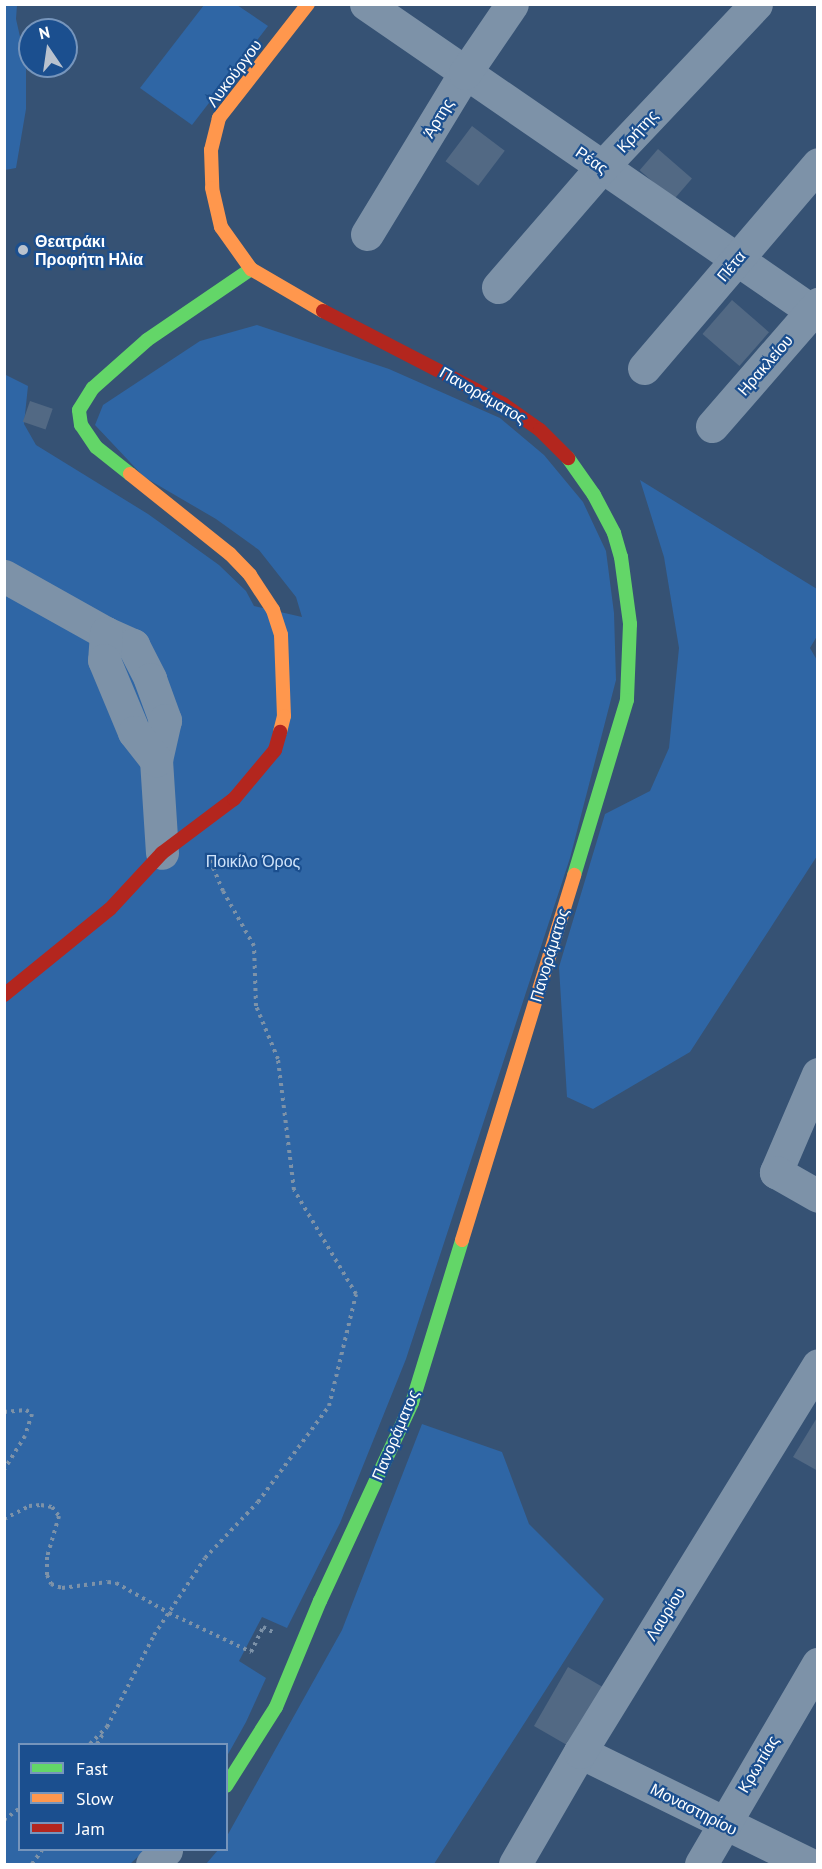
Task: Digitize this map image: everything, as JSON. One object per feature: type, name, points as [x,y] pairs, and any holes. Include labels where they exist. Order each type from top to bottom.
[{"type":"street","name":"Λυκούργου","points":[[251,269],[221,227],[212,188],[211,150],[219,118],[308,4]]},
{"type":"street","name":"Ρέας","points":[[366,4],[736,260],[816,310]]},
{"type":"street","name":"Άρτης","points":[[367,234],[465,73],[512,4]]},
{"type":"street","name":"Κρήτης","points":[[498,287],[602,167],[756,4]]},
{"type":"street","name":"Πέτα","points":[[644,368],[818,164]]},
{"type":"street","points":[[4,994],[110,909],[162,853],[234,799],[275,750],[284,716],[281,634],[273,610],[250,575],[230,554],[96,447],[81,425],[79,410],[93,388],[147,340],[251,269]]},
{"type":"street","name":"Πανοράματος","points":[[228,1783],[276,1707],[301,1645],[412,1403],[627,700],[630,624],[626,583],[614,533],[594,495],[568,458],[540,430],[503,404],[304,301],[251,269]]},
{"type":"street","name":"Ηρακλείου","points":[[712,426],[816,310]]},
{"type":"street","points":[[4,576],[106,633],[133,645],[150,679],[165,720],[156,760],[162,853]]},
{"type":"street","points":[[818,1074],[776,1172],[818,1196]]},
{"type":"street","name":"Λαυρίου","points":[[514,1864],[580,1752],[818,1365]]},
{"type":"street","name":"Κρωπίας","points":[[701,1864],[722,1824],[818,1664]]},
{"type":"street","name":"Μοναστηρίου","points":[[580,1752],[722,1824],[809,1864]]},
{"type":"street","points":[[152,1864],[165,1851]]},
{"type":"path","points":[[98,1743],[154,1635],[205,1558],[258,1502],[329,1406],[356,1294],[294,1190],[278,1059],[256,1006],[254,946],[223,891],[196,828]]},
{"type":"path","points":[[4,1412],[26,1410],[32,1414],[25,1436],[4,1469]]},
{"type":"path","points":[[4,1519],[30,1506],[41,1505],[52,1507],[59,1516],[47,1557],[47,1575],[51,1584],[62,1588],[116,1583],[169,1613],[251,1652],[264,1627],[301,1645]]},
{"type":"path","points":[[91,1743],[107,1727]]},
{"type":"path","points":[[4,1820],[18,1810]]},
{"type":"path","points":[[32,1864],[41,1851]]},
{"type":"green space","points":[[5,4],[17,5],[18,78],[26,78],[26,109],[16,168],[5,170]]},
{"type":"green space","points":[[204,5],[237,5],[268,26],[192,125],[140,88]]},
{"type":"green space","name":"Ποικίλο Όρος","points":[[257,325],[389,369],[500,418],[544,455],[583,502],[606,551],[614,613],[616,680],[570,858],[406,1359],[340,1523],[287,1628],[262,1617],[239,1661],[266,1678],[246,1722],[228,1754],[228,1743],[18,1743],[18,1851],[144,1851],[130,1864],[5,1864],[4,374],[28,386],[24,424],[36,445],[148,514],[219,565],[246,591],[254,606],[302,617],[296,597],[259,550],[216,519],[144,477],[95,425],[103,405],[200,341]]},
{"type":"green space","points":[[640,480],[817,589],[817,636],[810,648],[818,662],[817,856],[690,1052],[593,1109],[567,1097],[559,967],[605,814],[650,791],[669,748],[679,648],[664,557]]},
{"type":"green space","points":[[422,1424],[502,1452],[529,1524],[604,1599],[434,1864],[206,1864],[217,1851],[228,1851],[228,1834],[342,1630]]},
{"type":"building","points":[[472,126],[505,151],[478,186],[446,161]]},
{"type":"building","points":[[658,149],[692,179],[674,200],[640,170]]},
{"type":"building","points":[[732,300],[769,332],[739,366],[702,334]]},
{"type":"building","points":[[30,401],[53,409],[46,430],[23,422]]},
{"type":"building","points":[[818,1416],[818,1471],[793,1457]]},
{"type":"building","points":[[568,1667],[603,1687],[569,1746],[534,1726]]},
{"type":"traffic: fast","points":[[130,474],[96,447],[81,425],[79,410],[93,388],[147,340],[251,269]]},
{"type":"traffic: fast","points":[[568,458],[594,495],[614,533],[621,557],[630,624],[627,700],[574,875]]},
{"type":"traffic: fast","points":[[228,1783],[276,1707],[320,1601],[412,1403],[462,1240]]},
{"type":"traffic: slow","points":[[308,4],[219,118],[211,150],[212,188],[221,227],[251,269],[323,311]]},
{"type":"traffic: slow","points":[[130,474],[230,554],[250,575],[273,610],[281,635],[284,716],[280,732]]},
{"type":"traffic: slow","points":[[462,1240],[574,875]]},
{"type":"traffic: jam","points":[[323,311],[503,404],[540,430],[568,458]]},
{"type":"traffic: jam","points":[[4,995],[110,909],[162,853],[234,799],[275,750],[280,732]]},
{"type":"place","name":"Θεατράκι Προφήτη Ηλία","points":[[23,250]]}]
